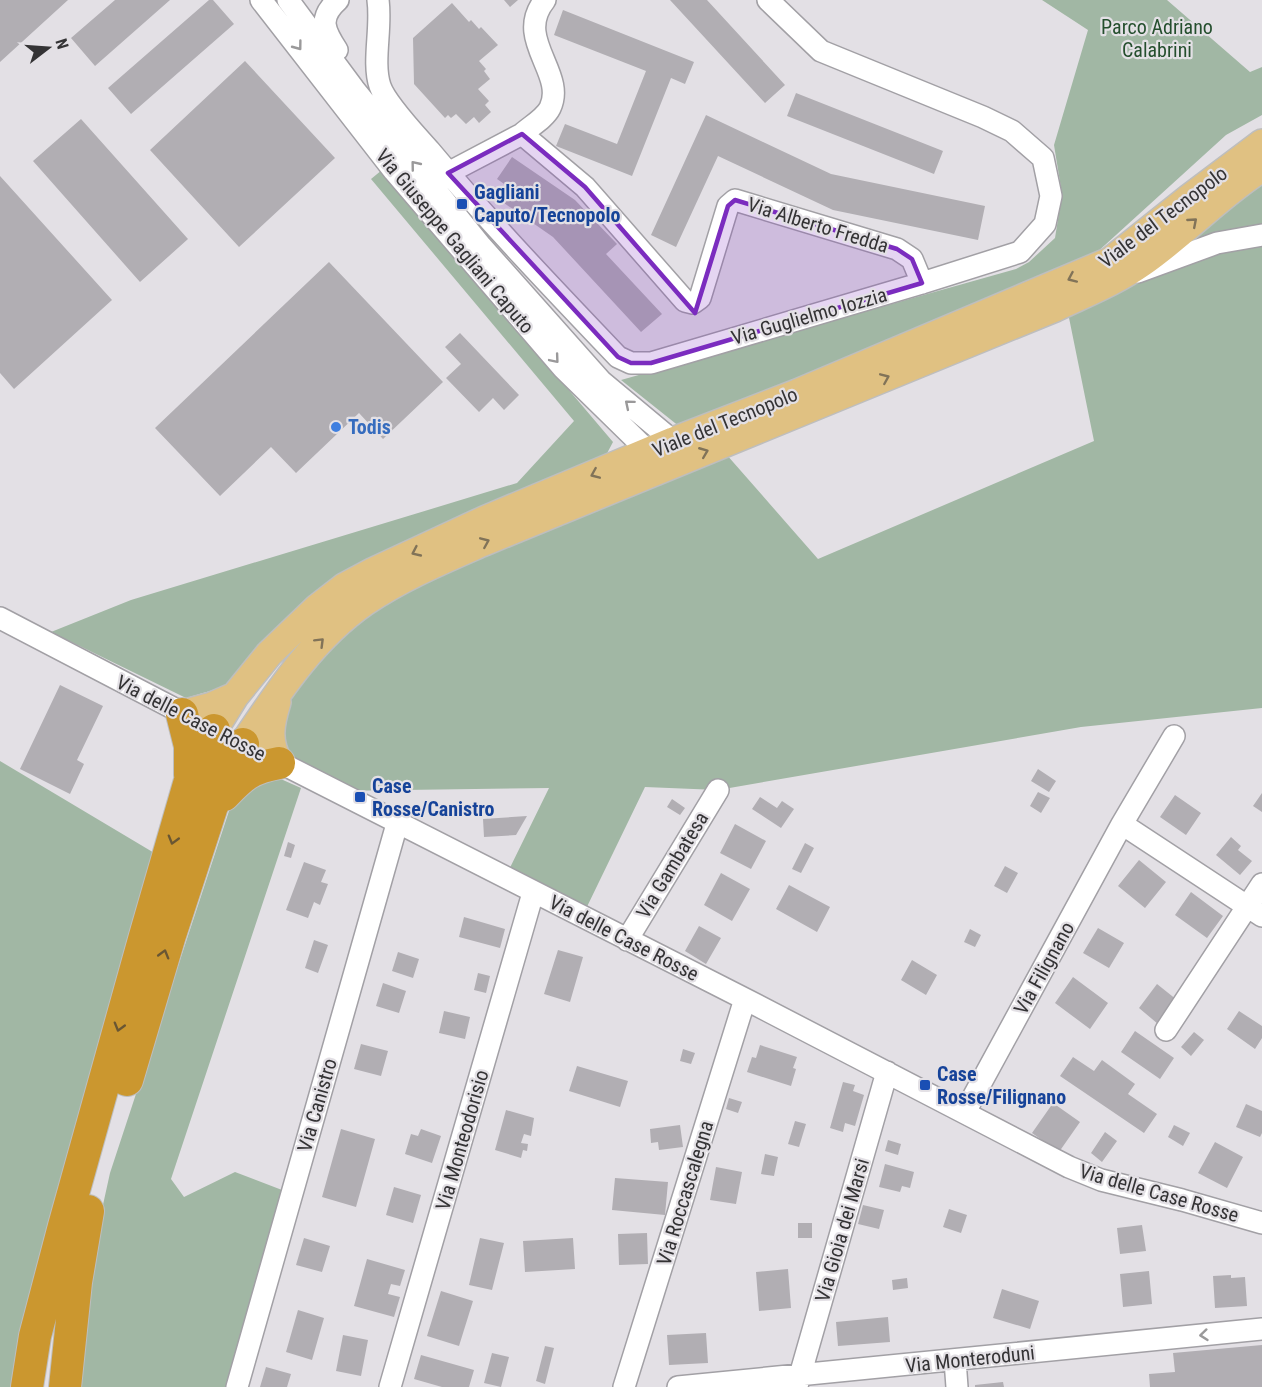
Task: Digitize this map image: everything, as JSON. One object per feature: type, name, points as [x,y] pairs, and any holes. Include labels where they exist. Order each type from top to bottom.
[{"type":"highway","points":[[182,714],[190,746],[189,784]]},
{"type":"highway","points":[[27,1387],[35,1336],[64,1226],[189,784],[214,730]]},
{"type":"highway","points":[[44,1387],[52,1335],[170,934],[212,806],[243,744]]},
{"type":"highway","points":[[212,806],[243,775],[261,766],[279,763]]},
{"type":"highway","points":[[65,1387],[76,1282],[88,1211]]},
{"type":"main road","name":"Viale del Tecnopolo","points":[[243,744],[282,687],[314,648],[342,620],[365,602],[412,574],[657,460],[673,441],[797,393],[1110,261],[1262,143]]},
{"type":"main road","name":"Viale del Tecnopolo","points":[[214,730],[235,696],[269,654],[317,608],[344,587],[484,520],[657,460],[1055,308],[1112,282],[1159,250],[1223,196],[1262,168]]},
{"type":"main road","points":[[279,763],[270,732],[271,721],[282,687]]},
{"type":"main road","points":[[182,714],[212,706],[235,696]]},
{"type":"street","name":"Via Giuseppe Gagliani Caputo","points":[[261,0],[288,6],[481,246],[540,314],[601,381],[673,441]]},
{"type":"street","points":[[288,6],[304,9],[325,0]]},
{"type":"street","points":[[338,0],[330,7],[324,20],[326,33],[344,62],[354,89]]},
{"type":"street","name":"Via Guglielmo Iozzia","points":[[378,0],[380,29],[376,64],[380,87],[399,115],[526,261],[618,357],[631,363],[651,363],[1020,252],[1045,224],[1051,196],[1043,158],[1012,131],[932,89],[821,51],[768,0]]},
{"type":"street","points":[[448,173],[522,134],[546,113],[553,100],[552,84],[534,27],[537,13],[546,0]]},
{"type":"street","name":"Via Giuseppe Gagliani Caputo","points":[[288,6],[394,171],[563,368],[657,460]]},
{"type":"street","points":[[1189,198],[1262,131]]},
{"type":"street","name":"Via Alberto Fredda","points":[[522,134],[585,187],[688,303],[693,303],[700,298],[729,206],[735,200],[897,249],[912,259],[922,283]]},
{"type":"street","points":[[1112,282],[1218,243],[1262,235]]},
{"type":"street","name":"Via delle Case Rosse","points":[[0,618],[182,714],[745,999],[1069,1167],[1101,1180],[1262,1222]]},
{"type":"street","name":"Via Filignano","points":[[965,1112],[1122,824],[1174,736]]},
{"type":"street","name":"Via Gambatesa","points":[[627,940],[718,790]]},
{"type":"street","name":"Via Canistro","points":[[237,1387],[397,824]]},
{"type":"street","points":[[1122,824],[1255,911]]},
{"type":"street","points":[[1166,1030],[1255,911],[1262,884]]},
{"type":"street","name":"Via Monteodorisio","points":[[390,1387],[533,893]]},
{"type":"street","name":"Via Roccascalegna","points":[[624,1387],[745,999]]},
{"type":"street","name":"Via Gioia dei Marsi","points":[[799,1381],[887,1072]]},
{"type":"street","name":"Via Monteroduni","points":[[678,1387],[799,1381],[955,1360],[1262,1329]]},
{"type":"street","points":[[955,1360],[957,1387]]},
{"type":"highlighted area","points":[[522,134],[585,187],[695,313],[728,206],[735,200],[897,249],[912,259],[922,283],[651,363],[631,363],[618,357],[448,173]]},
{"type":"green space","name":"Parco Adriano Calabrini","points":[[1042,0],[1167,0],[1250,72],[1262,67],[1262,115],[1226,135],[1094,255],[680,427],[621,380],[1016,269],[1029,262],[1055,238],[1062,194],[1054,145],[1088,30]]},
{"type":"green space","points":[[382,170],[613,442],[604,459],[227,686],[186,698],[51,632],[131,600],[517,483],[574,421],[371,179]]},
{"type":"green space","points":[[1262,170],[1262,708],[1081,727],[718,790],[645,787],[582,917],[505,878],[549,788],[333,791],[243,744],[342,620],[719,446],[818,559],[1094,441],[1066,303]]},
{"type":"green space","points":[[0,761],[161,857],[21,1387],[0,1387]]},
{"type":"green space","points":[[274,776],[301,788],[171,1179],[184,1197],[235,1172],[282,1190],[228,1387],[71,1387],[80,1309],[110,1173],[229,811],[251,783]]},
{"type":"building","points":[[0,0],[68,0],[0,62]]},
{"type":"building","points":[[115,0],[170,0],[95,66],[71,38]]},
{"type":"building","points":[[209,0],[213,0],[234,24],[131,114],[108,88]]},
{"type":"building","points":[[504,0],[518,0],[510,7]]},
{"type":"building","points":[[670,0],[707,0],[785,85],[765,103]]},
{"type":"building","points":[[452,3],[469,22],[471,20],[479,29],[481,27],[498,45],[479,61],[486,69],[484,71],[490,79],[478,89],[489,101],[485,105],[491,112],[479,123],[474,117],[466,124],[456,114],[451,118],[448,115],[445,118],[414,84],[413,38]]},
{"type":"building","points":[[563,10],[694,62],[685,84],[671,78],[632,176],[556,146],[565,124],[617,144],[646,71],[554,35]]},
{"type":"building","points":[[245,61],[335,158],[239,247],[150,150]]},
{"type":"building","points":[[796,93],[943,151],[934,174],[787,116]]},
{"type":"building","points":[[706,115],[831,174],[985,206],[978,240],[833,210],[718,156],[676,247],[651,235]]},
{"type":"building","points":[[81,119],[188,239],[140,282],[33,161]]},
{"type":"building","points":[[512,157],[575,200],[617,244],[606,254],[662,314],[641,332],[553,237],[504,203],[513,190],[497,179]]},
{"type":"building","points":[[0,176],[112,300],[14,389],[0,373]]},
{"type":"building","points":[[329,262],[443,382],[383,439],[359,413],[296,473],[271,447],[220,496],[155,428]]},
{"type":"building","points":[[460,333],[519,395],[504,410],[493,398],[479,412],[446,378],[461,364],[445,347]]},
{"type":"building","points":[[60,685],[103,706],[77,760],[84,764],[70,794],[20,769]]},
{"type":"building","points":[[1038,769],[1056,781],[1049,792],[1031,781]]},
{"type":"building","points":[[1038,792],[1050,798],[1041,813],[1030,806]]},
{"type":"building","points":[[1262,793],[1262,812],[1253,806]]},
{"type":"building","points":[[1175,795],[1201,813],[1186,835],[1160,817]]},
{"type":"building","points":[[760,797],[777,808],[782,801],[794,809],[781,828],[752,809]]},
{"type":"building","points":[[672,799],[685,808],[680,815],[667,807]]},
{"type":"building","points":[[527,816],[516,835],[484,837],[483,819]]},
{"type":"building","points":[[735,824],[766,841],[751,869],[720,853]]},
{"type":"building","points":[[1231,837],[1241,846],[1238,850],[1252,861],[1240,875],[1216,855]]},
{"type":"building","points":[[288,842],[295,845],[291,858],[284,856]]},
{"type":"building","points":[[805,843],[814,848],[801,873],[792,869]]},
{"type":"building","points":[[1139,860],[1166,882],[1145,908],[1118,886]]},
{"type":"building","points":[[304,862],[326,870],[321,882],[328,884],[320,905],[314,902],[308,918],[286,910]]},
{"type":"building","points":[[1005,866],[1018,873],[1007,893],[994,886]]},
{"type":"building","points":[[721,873],[750,889],[732,921],[704,905]]},
{"type":"building","points":[[789,885],[830,907],[817,932],[776,909]]},
{"type":"building","points":[[1191,892],[1223,916],[1207,938],[1175,915]]},
{"type":"building","points":[[464,917],[505,929],[500,948],[459,937]]},
{"type":"building","points":[[699,926],[721,938],[706,964],[685,951]]},
{"type":"building","points":[[1098,928],[1124,943],[1109,968],[1083,953]]},
{"type":"building","points":[[970,929],[981,935],[975,947],[964,942]]},
{"type":"building","points":[[314,940],[328,945],[318,973],[305,968]]},
{"type":"building","points":[[558,950],[583,957],[570,1002],[544,994]]},
{"type":"building","points":[[398,952],[419,959],[413,978],[392,971]]},
{"type":"building","points":[[912,960],[937,975],[926,995],[901,980]]},
{"type":"building","points":[[478,973],[490,976],[486,993],[474,990]]},
{"type":"building","points":[[1073,977],[1108,1003],[1090,1029],[1055,1003]]},
{"type":"building","points":[[383,983],[406,991],[399,1013],[376,1006]]},
{"type":"building","points":[[1157,984],[1177,1000],[1158,1024],[1139,1008]]},
{"type":"building","points":[[444,1011],[470,1017],[465,1039],[439,1033]]},
{"type":"building","points":[[1239,1011],[1262,1026],[1262,1038],[1255,1049],[1227,1029]]},
{"type":"building","points":[[1135,1031],[1174,1058],[1160,1079],[1121,1052]]},
{"type":"building","points":[[1194,1032],[1204,1040],[1191,1056],[1181,1047]]},
{"type":"building","points":[[361,1044],[388,1051],[381,1076],[354,1069]]},
{"type":"building","points":[[760,1045],[797,1057],[791,1086],[747,1072],[752,1057],[756,1058]]},
{"type":"building","points":[[683,1049],[695,1053],[691,1064],[680,1061]]},
{"type":"building","points":[[1073,1057],[1094,1071],[1102,1060],[1135,1084],[1128,1094],[1157,1114],[1144,1133],[1060,1076]]},
{"type":"building","points":[[577,1066],[628,1081],[620,1107],[569,1091]]},
{"type":"building","points":[[843,1082],[855,1085],[853,1091],[864,1095],[855,1126],[845,1123],[843,1132],[830,1128]]},
{"type":"building","points":[[729,1098],[742,1102],[738,1113],[726,1109]]},
{"type":"building","points":[[1053,1103],[1080,1122],[1059,1152],[1032,1133]]},
{"type":"building","points":[[1246,1104],[1262,1111],[1260,1137],[1236,1127]]},
{"type":"building","points":[[506,1110],[534,1118],[531,1136],[524,1134],[521,1143],[528,1144],[527,1151],[523,1150],[521,1158],[495,1150]]},
{"type":"building","points":[[795,1121],[806,1124],[799,1147],[788,1144]]},
{"type":"building","points":[[680,1125],[683,1147],[659,1150],[658,1142],[651,1143],[650,1129]]},
{"type":"building","points":[[1174,1125],[1190,1133],[1183,1146],[1168,1137]]},
{"type":"building","points":[[341,1129],[375,1139],[356,1207],[322,1197]]},
{"type":"building","points":[[421,1129],[441,1136],[432,1163],[405,1154],[411,1134],[418,1136]]},
{"type":"building","points":[[1105,1132],[1117,1141],[1102,1162],[1091,1153]]},
{"type":"building","points":[[888,1140],[901,1144],[898,1155],[885,1151]]},
{"type":"building","points":[[1215,1142],[1243,1157],[1227,1188],[1198,1173]]},
{"type":"building","points":[[765,1154],[778,1157],[774,1176],[761,1174]]},
{"type":"building","points":[[885,1164],[914,1172],[910,1188],[902,1186],[900,1192],[879,1187]]},
{"type":"building","points":[[716,1167],[742,1172],[736,1204],[710,1200]]},
{"type":"building","points":[[615,1178],[668,1182],[665,1215],[612,1210]]},
{"type":"building","points":[[394,1187],[421,1195],[413,1223],[386,1215]]},
{"type":"building","points":[[863,1205],[884,1210],[879,1229],[858,1224]]},
{"type":"building","points":[[949,1209],[967,1215],[961,1233],[943,1227]]},
{"type":"building","points":[[798,1223],[812,1223],[812,1238],[798,1238]]},
{"type":"building","points":[[1142,1225],[1146,1251],[1120,1254],[1117,1228]]},
{"type":"building","points":[[647,1233],[648,1264],[619,1265],[618,1234]]},
{"type":"building","points":[[304,1238],[330,1246],[322,1272],[296,1265]]},
{"type":"building","points":[[480,1238],[504,1243],[492,1290],[469,1285]]},
{"type":"building","points":[[573,1238],[575,1269],[525,1272],[523,1241]]},
{"type":"building","points":[[367,1259],[405,1270],[400,1286],[391,1284],[388,1294],[400,1297],[394,1317],[354,1306]]},
{"type":"building","points":[[788,1269],[791,1308],[759,1311],[756,1272]]},
{"type":"building","points":[[1149,1271],[1152,1304],[1123,1307],[1120,1274]]},
{"type":"building","points":[[1231,1275],[1231,1278],[1245,1277],[1247,1306],[1215,1308],[1213,1276]]},
{"type":"building","points":[[907,1278],[908,1288],[893,1290],[892,1280]]},
{"type":"building","points":[[1002,1289],[1039,1301],[1030,1329],[993,1318]]},
{"type":"building","points":[[441,1291],[473,1301],[459,1346],[427,1336]]},
{"type":"building","points":[[298,1310],[324,1318],[312,1360],[286,1352]]},
{"type":"building","points":[[888,1317],[890,1342],[838,1346],[836,1322]]},
{"type":"building","points":[[706,1333],[708,1363],[669,1365],[667,1335]]},
{"type":"building","points":[[343,1335],[368,1340],[361,1376],[336,1371]]},
{"type":"building","points":[[1262,1345],[1262,1387],[1150,1387],[1149,1374],[1175,1372],[1173,1353]]},
{"type":"building","points":[[545,1346],[554,1348],[545,1384],[536,1381]]},
{"type":"building","points":[[492,1353],[509,1357],[501,1387],[484,1383]]},
{"type":"building","points":[[421,1355],[474,1370],[469,1387],[442,1387],[414,1379]]},
{"type":"building","points":[[266,1367],[291,1374],[287,1387],[260,1387]]},
{"type":"building","points":[[1003,1382],[1004,1387],[975,1387],[975,1385]]},
{"type":"place","name":"Gagliani Caputo/Tecnopolo","points":[[462,204]]},
{"type":"place","name":"Todis","points":[[336,427]]},
{"type":"place","name":"Case Rosse/Canistro","points":[[360,797]]},
{"type":"place","name":"Case Rosse/Filignano","points":[[925,1085]]}]
